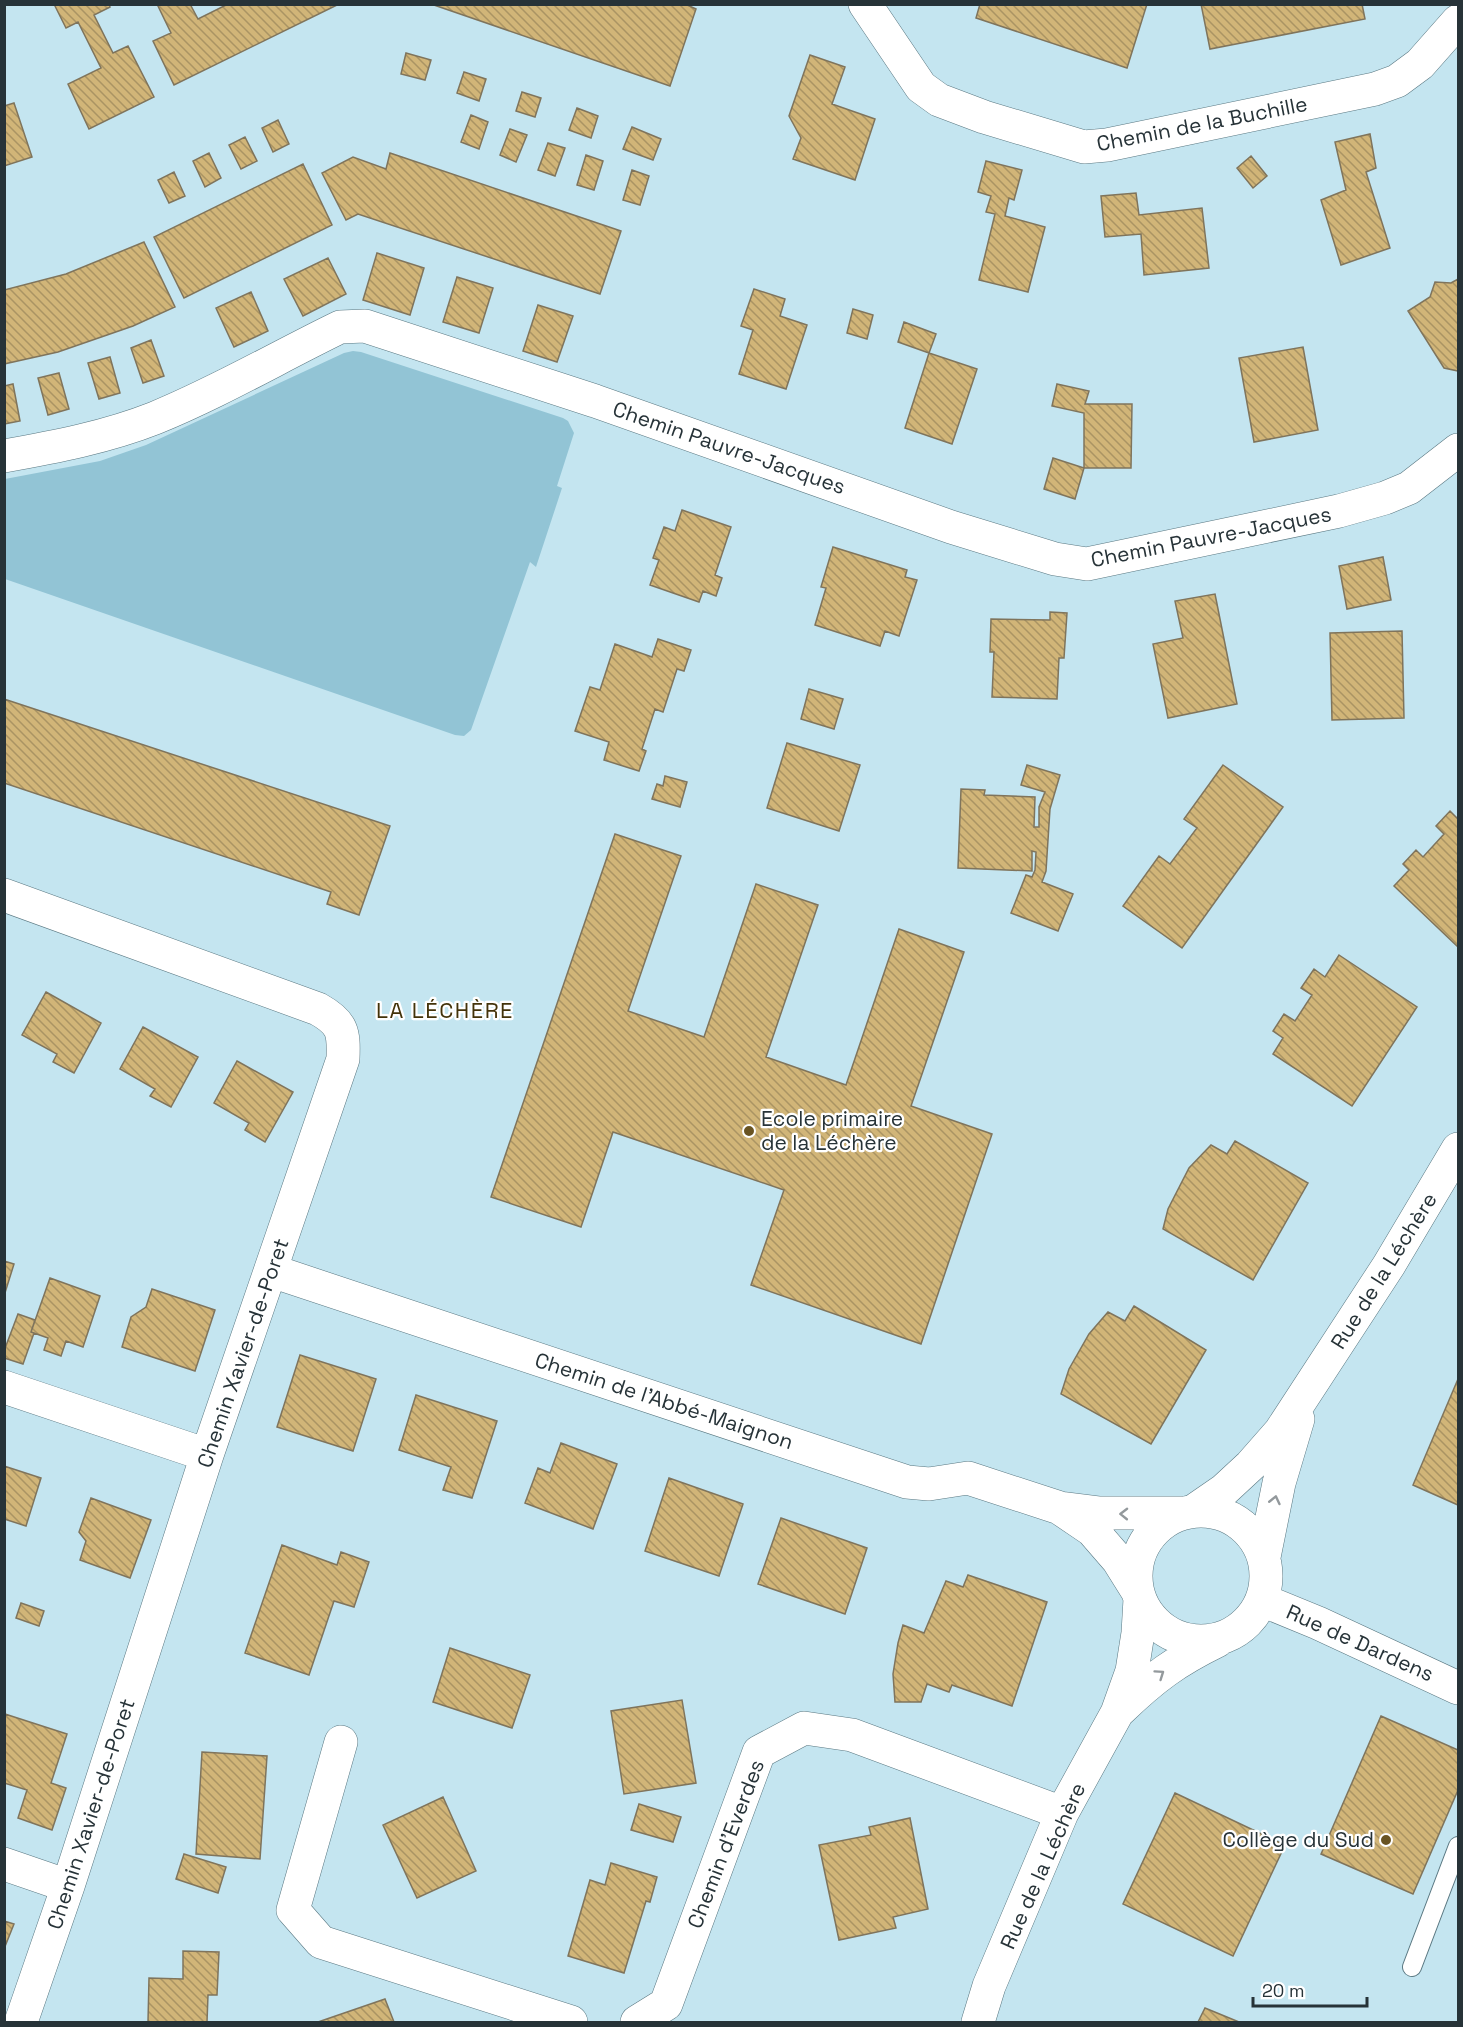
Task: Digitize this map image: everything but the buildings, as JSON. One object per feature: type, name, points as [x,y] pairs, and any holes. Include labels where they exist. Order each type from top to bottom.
[{"type":"street","name":"Chemin de la Buchille","points":[[865,4],[921,87],[939,100],[984,117],[1084,147],[1107,145],[1376,89],[1397,81],[1420,64],[1458,21]]},
{"type":"street","name":"Chemin Pauvre-Jacques","points":[[4,456],[48,448],[153,419],[340,327],[365,326],[595,401],[951,527],[1055,559],[1087,564],[1362,505],[1409,488],[1458,450]]},
{"type":"street","name":"Chemin Xavier-de-Poret","points":[[4,896],[318,1009],[333,1017],[340,1027],[344,1042],[343,1059],[207,1455],[68,1886],[21,2022]]},
{"type":"street","name":"Rue de la Léchère","points":[[1189,1512],[1224,1490],[1251,1466],[1281,1432],[1389,1265],[1458,1149]]},
{"type":"street","name":"Chemin de l'Abbé-Maignon","points":[[272,1271],[907,1482],[929,1485],[968,1478],[1059,1508],[1100,1513],[1189,1512]]},
{"type":"street","points":[[4,1387],[207,1455]]},
{"type":"street","name":"Rue de la Léchère","points":[[1264,1557],[1279,1483],[1308,1392]]},
{"type":"street","name":"Chemin de l'Abbé-Maignon","points":[[1059,1508],[1092,1530],[1118,1560],[1139,1596]]},
{"type":"street","points":[[1189,1512],[1219,1513],[1239,1522],[1254,1538],[1264,1557],[1266,1579],[1262,1600],[1247,1623],[1225,1637],[1204,1641],[1182,1639],[1163,1629],[1148,1614],[1139,1596],[1135,1575],[1138,1556],[1148,1538],[1162,1523],[1189,1512]]},
{"type":"street","name":"Rue de la Léchère","points":[[978,2022],[990,1986],[1062,1813],[1117,1713],[1132,1671],[1138,1634],[1139,1596]]},
{"type":"street","name":"Rue de Dardens","points":[[1262,1600],[1318,1623],[1458,1688]]},
{"type":"street","name":"Rue de la Léchère","points":[[1117,1713],[1158,1676],[1185,1657],[1225,1637]]},
{"type":"street","name":"Chemin d'Everdes","points":[[636,2022],[666,2004],[759,1752],[804,1728],[852,1735],[1062,1813]]},
{"type":"street","points":[[340,1742],[293,1910],[321,1942],[571,2022]]},
{"type":"street","points":[[4,1864],[68,1886]]},
{"type":"lane","points":[[1412,1967],[1458,1846]]},
{"type":"shaded area","points":[[353,351],[563,418],[568,421],[574,433],[557,486],[562,488],[536,567],[530,562],[471,730],[464,736],[455,735],[5,579],[5,479],[100,461],[146,445],[344,353]]},
{"type":"place","name":"Ecole primaire de la Léchère","points":[[749,1131]]},
{"type":"place","name":"Collège du Sud","points":[[1386,1840]]},
{"type":"district","name":"LA LÉCHÈRE","points":[[445,1010]]}]
